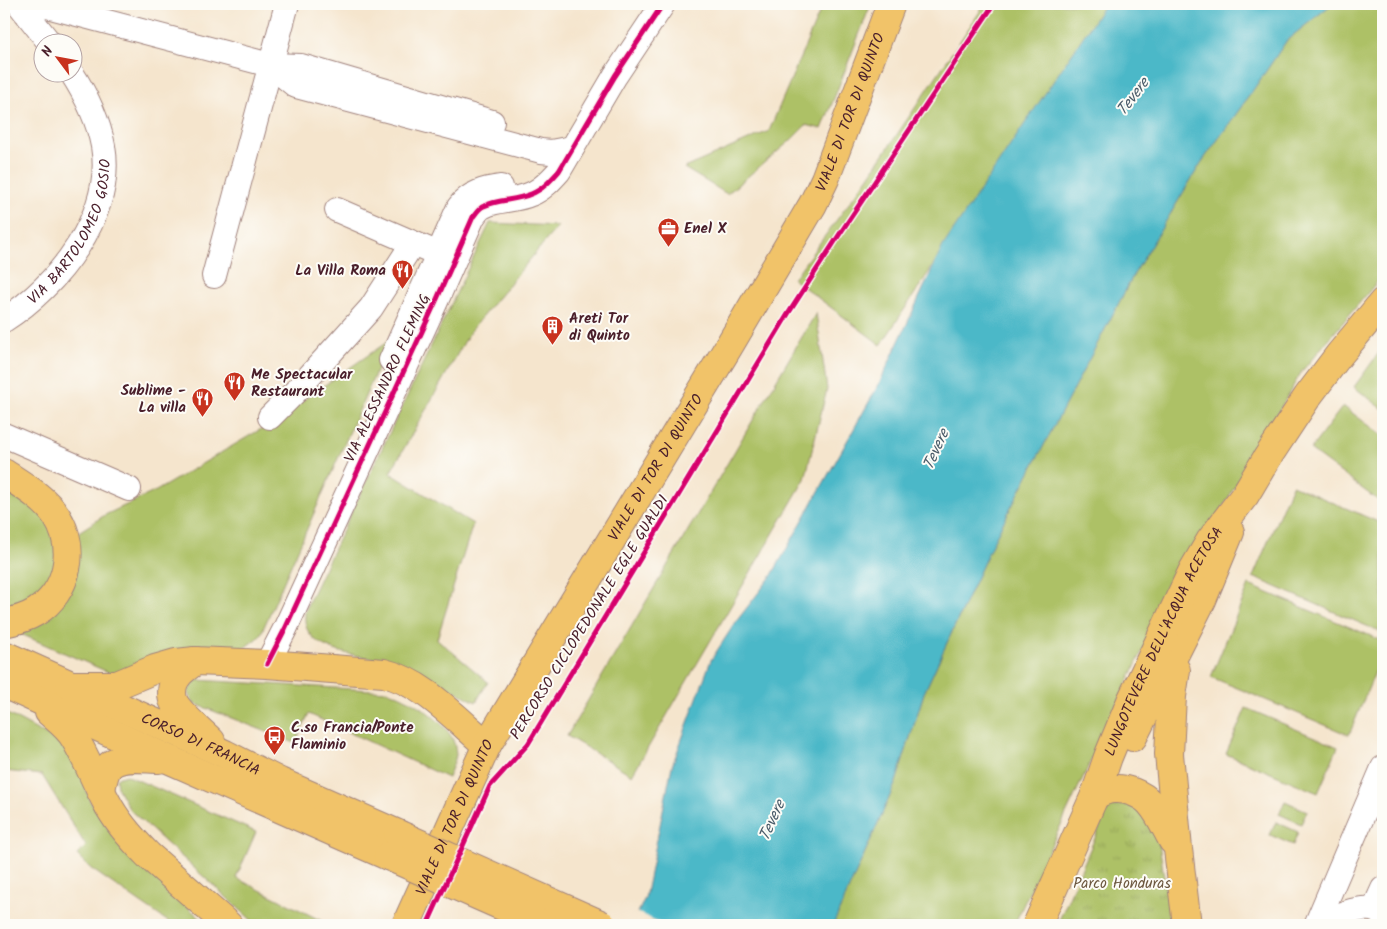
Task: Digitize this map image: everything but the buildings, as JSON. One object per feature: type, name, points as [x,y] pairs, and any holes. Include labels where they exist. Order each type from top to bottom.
[{"type":"main road","name":"VIALE DI TOR DI QUINTO","points":[[406,925],[487,745],[813,204],[825,179],[891,4]]},
{"type":"main road","name":"LUNGOTEVERE DELL'ACQUA ACETOSA","points":[[1095,795],[1118,764],[1135,735],[1206,591],[1245,495],[1266,458],[1339,354],[1383,302]]},
{"type":"main road","points":[[4,473],[31,492],[57,517],[64,532],[68,551],[68,562],[62,582],[48,602],[30,616],[4,623]]},
{"type":"main road","name":"LUNGOTEVERE DELL'ACQUA ACETOSA","points":[[1037,925],[1095,795],[1131,701],[1182,591],[1210,540],[1245,495]]},
{"type":"main road","points":[[1181,644],[1172,696],[1169,744],[1187,925]]},
{"type":"main road","name":"CORSO DI FRANCIA","points":[[4,655],[225,754],[280,782],[393,845]]},
{"type":"main road","points":[[70,684],[117,685],[155,669],[176,663],[195,661],[369,671],[394,675],[408,681],[422,690],[487,745]]},
{"type":"main road","points":[[195,661],[175,679],[172,689],[173,701],[225,754]]},
{"type":"main road","points":[[13,689],[44,708],[72,734],[107,803],[136,843],[148,856],[228,925]]},
{"type":"main road","name":"CORSO DI FRANCIA","points":[[13,689],[168,759],[393,845]]},
{"type":"main road","points":[[101,791],[106,772],[112,763],[118,760],[128,758],[168,759]]},
{"type":"main road","points":[[1095,795],[1115,789],[1128,791],[1143,797],[1150,803],[1178,849]]},
{"type":"main road","points":[[393,845],[545,925]]},
{"type":"main road","points":[[393,845],[602,925]]},
{"type":"street","points":[[19,4],[41,32]]},
{"type":"street","points":[[39,4],[270,65],[296,86],[541,151],[551,152],[572,148]]},
{"type":"street","points":[[214,276],[287,4]]},
{"type":"street","name":"VIA ALESSANDRO FLEMING","points":[[267,664],[437,299],[472,217],[484,206],[533,194],[545,185],[558,171],[615,76],[663,4]]},
{"type":"street","name":"VIA BARTOLOMEO GOSIO","points":[[4,320],[28,303],[64,265],[86,230],[100,195],[104,160],[101,140],[88,101],[77,82]]},
{"type":"street","name":"VIA ALESSANDRO FLEMING","points":[[267,664],[271,626],[459,207],[471,195],[491,188],[526,183],[545,185]]},
{"type":"street","points":[[337,210],[438,253]]},
{"type":"street","points":[[270,418],[371,308],[413,243]]},
{"type":"street","points":[[4,435],[130,489]]},
{"type":"street","points":[[1316,925],[1383,768]]},
{"type":"street","points":[[1322,925],[1342,914],[1380,904]]},
{"type":"green space","points":[[823,4],[871,4],[822,129],[806,125],[790,141],[727,194],[684,168],[769,131]]},
{"type":"green space","points":[[985,4],[1105,4],[881,345],[793,279],[867,179]]},
{"type":"green space","points":[[1332,4],[1383,4],[1383,275],[1302,371],[1155,624],[1014,925],[833,925],[896,782],[924,693],[994,540],[1134,274],[1201,163],[1287,40]]},
{"type":"green space","points":[[490,223],[558,226],[471,330],[390,473],[473,524],[437,639],[488,682],[476,702],[404,665],[358,656],[326,647],[315,639],[307,628],[305,614],[308,603]]},
{"type":"green space","points":[[816,313],[827,389],[805,479],[632,775],[567,736]]},
{"type":"green space","points":[[390,340],[260,636],[240,651],[117,676],[14,631],[35,623],[74,535],[105,515],[156,491],[261,429]]},
{"type":"green space","points":[[1383,347],[1383,409],[1354,387]]},
{"type":"green space","points":[[1343,406],[1383,436],[1383,504],[1310,450]]},
{"type":"green space","points":[[4,484],[48,519],[60,564],[39,603],[4,616]]},
{"type":"green space","points":[[1292,485],[1383,524],[1383,633],[1253,577]]},
{"type":"green space","points":[[1249,585],[1383,641],[1383,653],[1349,735],[1211,677]]},
{"type":"green space","points":[[197,680],[388,691],[414,703],[432,715],[446,729],[455,746],[455,761],[448,778],[309,714],[295,743],[193,703],[188,691]]},
{"type":"green space","points":[[1246,708],[1338,747],[1318,793],[1226,754]]},
{"type":"green space","points":[[4,712],[72,749],[90,801],[113,836],[207,925],[173,925],[90,868],[77,855],[86,846],[42,775],[4,771]]},
{"type":"green space","points":[[126,775],[256,832],[236,878],[330,925],[257,925],[130,810],[117,787],[116,778]]},
{"type":"green space","name":"Parco Honduras","points":[[1128,801],[1156,822],[1171,925],[1057,925],[1108,808]]},
{"type":"green space","points":[[1285,801],[1307,811],[1301,824],[1279,814]]},
{"type":"green space","points":[[1276,822],[1298,832],[1293,845],[1270,835]]},
{"type":"water","name":"Tevere","points":[[1105,4],[1332,4],[1287,40],[1201,163],[1134,274],[994,540],[924,693],[896,782],[833,925],[632,925],[645,898],[672,766],[711,660],[735,623],[772,575],[879,384],[943,246]]},
{"type":"pier","points":[[636,912],[666,925],[630,925]]},
{"type":"cycle path","points":[[267,664],[285,629],[473,217],[481,208],[489,204],[519,198],[539,190],[559,171],[615,76],[663,4]]},
{"type":"cycle path","name":"PERCORSO CICLOPEDONALE EGLE GUALDI","points":[[427,925],[490,786],[528,744],[788,314],[994,4]]},
{"type":"place","name":"Enel X","points":[[668,247]]},
{"type":"place","name":"La Villa Roma","points":[[402,289]]},
{"type":"place","name":"Areti Tor di Quinto","points":[[553,346]]},
{"type":"place","name":"Me Spectacular Restaurant","points":[[235,402]]},
{"type":"place","name":"Sublime - La villa","points":[[202,418]]},
{"type":"place","name":"C.so Francia/Ponte Flaminio","points":[[275,755]]}]
